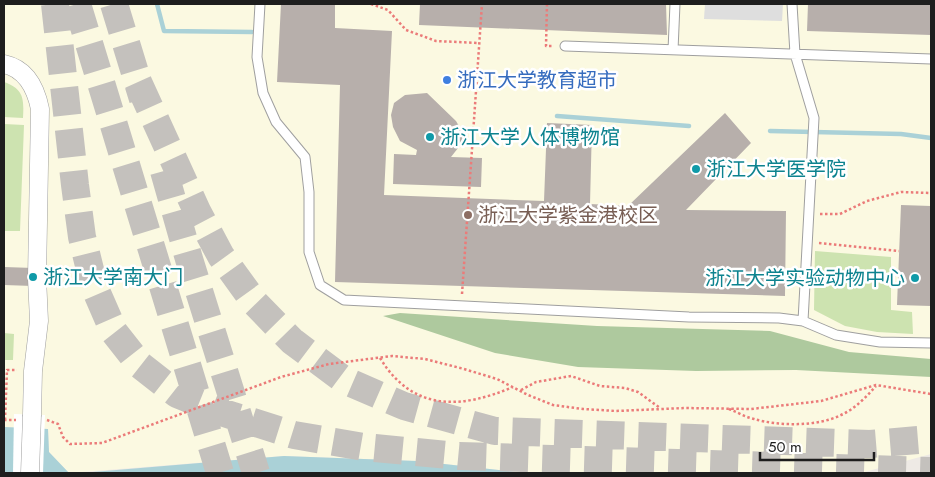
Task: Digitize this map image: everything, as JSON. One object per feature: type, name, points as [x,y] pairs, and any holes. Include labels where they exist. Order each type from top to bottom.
[{"type":"street","points":[[4,64],[9,65],[26,77],[36,91],[40,109],[37,278],[39,321],[33,371],[30,473]]},
{"type":"lane","points":[[260,4],[257,57],[262,93],[276,122],[305,157],[309,192],[309,252],[320,285],[344,300],[689,318],[779,318],[803,321],[836,335],[880,342],[931,343]]},
{"type":"lane","points":[[673,50],[675,4]]},
{"type":"lane","points":[[792,4],[795,54],[814,118],[803,321]]},
{"type":"lane","points":[[566,46],[931,59]]},
{"type":"path","points":[[371,4],[388,10],[406,30],[436,41],[479,43]]},
{"type":"path","points":[[462,306],[482,4]]},
{"type":"path","points":[[547,4],[546,46],[566,46]]},
{"type":"path","points":[[809,214],[840,214],[867,201],[901,192],[931,193]]},
{"type":"path","points":[[807,242],[899,251]]},
{"type":"path","points":[[7,370],[4,420],[31,418],[48,420],[58,424],[62,437],[70,444],[102,443],[282,377],[329,364],[392,356],[425,359],[497,378],[520,391],[553,405],[583,409],[616,411],[751,408],[821,401],[876,386],[931,394]]},
{"type":"path","points":[[380,358],[399,382],[431,401],[472,401],[492,396],[513,387]]},
{"type":"path","points":[[520,391],[536,382],[571,376],[600,386],[624,388],[638,392],[661,409]]},
{"type":"path","points":[[728,408],[753,419],[781,425],[816,422],[841,416],[863,400],[876,386]]},
{"type":"shaded area","name":"浙江大学紫金港校区","points":[[4,4],[931,4],[931,454],[861,473],[525,473],[417,461],[284,456],[69,473],[49,452],[48,429],[4,427]]},
{"type":"shaded area","points":[[705,4],[783,4],[782,21],[704,19]]},
{"type":"green space","points":[[4,82],[19,91],[23,100],[23,118],[4,117]]},
{"type":"green space","points":[[4,124],[24,125],[20,231],[4,231]]},
{"type":"green space","points":[[815,251],[891,257],[891,310],[912,312],[913,334],[877,332],[845,326],[814,310]]},
{"type":"green space","points":[[400,313],[597,326],[770,331],[849,352],[931,359],[931,377],[796,370],[696,371],[578,367],[495,353],[383,316]]},
{"type":"green space","points":[[4,333],[14,334],[13,360],[4,360]]},
{"type":"water","points":[[4,427],[48,429],[49,452],[69,473],[4,473]]},
{"type":"water","points":[[284,456],[417,461],[525,473],[81,473]]},
{"type":"pier","points":[[14,414],[45,415],[43,473],[13,473]]},
{"type":"building","name":"浙江大学医学院","points":[[281,4],[335,4],[335,28],[392,31],[384,195],[544,201],[547,123],[592,125],[590,204],[628,206],[725,113],[751,143],[686,210],[786,211],[785,296],[335,282],[340,85],[277,82]]},
{"type":"building","points":[[420,4],[666,4],[667,35],[419,25]]},
{"type":"building","points":[[808,4],[931,4],[931,35],[807,31]]},
{"type":"building","name":"浙江大学人体博物馆","points":[[427,93],[456,121],[463,133],[462,143],[451,157],[482,158],[481,187],[393,184],[394,154],[416,155],[417,150],[400,141],[393,127],[391,115],[394,103],[405,95]]},
{"type":"building","name":"浙江大学实验动物中心","points":[[901,205],[931,206],[931,306],[897,305]]},
{"type":"building","name":"浙江大学南大门","points":[[4,267],[63,269],[62,287],[4,285]]},
{"type":"waterway","points":[[157,4],[164,31],[252,32]]},
{"type":"waterway","points":[[557,116],[689,126]]},
{"type":"waterway","points":[[770,131],[901,134],[931,138]]},
{"type":"ferry route","points":[[4,473],[11,473]]},
{"type":"tunnel","points":[[55,4],[82,237],[94,286],[114,332],[140,365],[177,394],[224,413],[294,435],[364,447],[459,456],[931,471]]},
{"type":"tunnel","points":[[77,4],[220,473]]},
{"type":"tunnel","points":[[114,4],[143,99]]},
{"type":"tunnel","points":[[138,82],[197,211],[221,256],[255,303],[292,341],[344,380],[404,406],[495,431],[870,444],[931,439]]},
{"type":"tunnel","points":[[164,171],[189,259],[256,473]]},
{"type":"place","name":"浙江大学教育超市","points":[[447,80]]},
{"type":"place","name":"浙江大学人体博物馆","points":[[430,137]]},
{"type":"place","name":"浙江大学医学院","points":[[696,169]]},
{"type":"place","name":"浙江大学紫金港校区","points":[[468,215]]},
{"type":"place","name":"浙江大学南大门","points":[[33,277]]},
{"type":"place","name":"浙江大学实验动物中心","points":[[915,278]]}]
